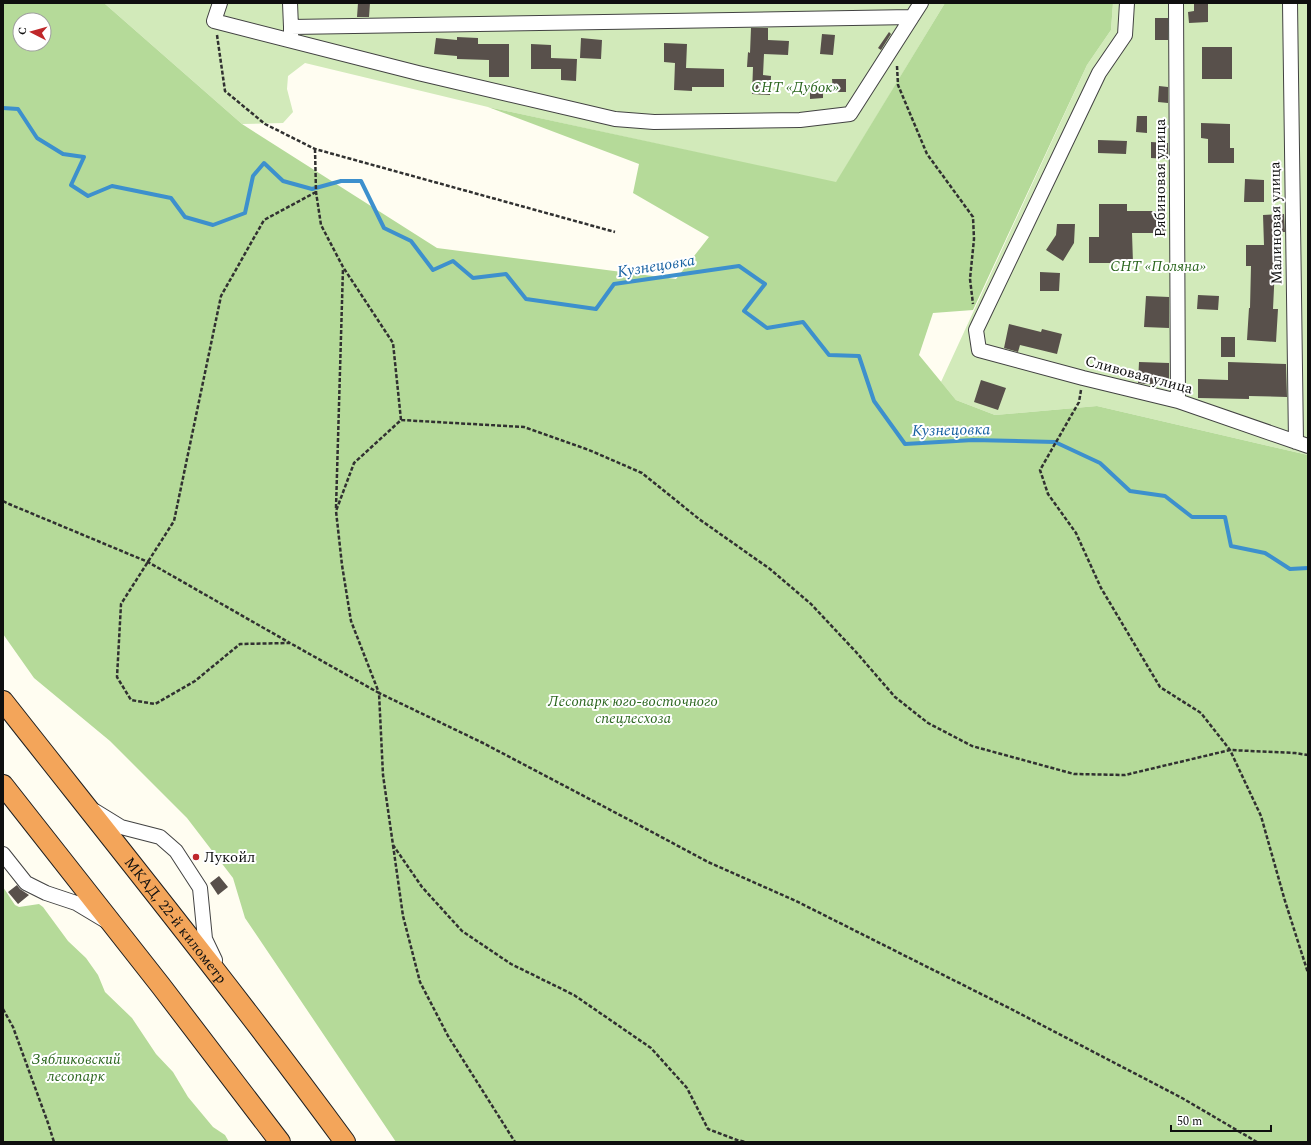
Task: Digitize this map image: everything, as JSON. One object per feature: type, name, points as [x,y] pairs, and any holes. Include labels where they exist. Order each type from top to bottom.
[{"type":"highway","name":"МКАД, 22-й километр","points":[[3,701],[227,986],[345,1142]]},
{"type":"highway","points":[[3,785],[115,927],[280,1142]]},
{"type":"lane","points":[[220,3],[214,21],[291,33],[418,72],[615,119],[654,122],[800,120],[850,114],[921,3]]},
{"type":"lane","points":[[290,3],[291,33]]},
{"type":"lane","points":[[976,330],[1099,73],[1125,35],[1127,3]]},
{"type":"lane","name":"Рябиновая улица","points":[[1176,3],[1178,401]]},
{"type":"lane","name":"Малиновая улица","points":[[1290,3],[1302,444]]},
{"type":"lane","points":[[291,33],[912,18]]},
{"type":"lane","name":"Сливовая улица","points":[[976,330],[979,350],[1083,378],[1178,401],[1302,444]]},
{"type":"lane","points":[[85,805],[121,827],[160,837],[176,851],[200,888],[205,939],[227,986]]},
{"type":"lane","points":[[3,854],[26,883],[46,893],[76,903],[115,927]]},
{"type":"path","points":[[214,21],[225,91],[265,124],[315,149],[615,232]]},
{"type":"path","points":[[897,60],[898,85],[927,154],[973,217],[974,239],[970,279],[976,330]]},
{"type":"path","points":[[315,149],[316,192],[321,225],[343,267],[393,343],[401,420]]},
{"type":"path","points":[[290,643],[240,644],[194,681],[155,704],[131,700],[117,677],[121,604],[174,521],[221,296],[264,220],[316,192]]},
{"type":"path","points":[[343,267],[336,511],[342,565],[351,620],[379,693],[383,775],[403,916],[420,982],[448,1036],[514,1142]]},
{"type":"path","points":[[1083,378],[1079,402],[1040,470],[1048,494],[1076,533],[1101,588],[1160,687],[1201,714],[1230,750],[1261,816],[1285,901],[1308,973]]},
{"type":"path","points":[[336,511],[354,463],[401,420],[524,427],[589,450],[642,473],[699,519],[770,569],[811,604],[895,697],[928,723],[972,746],[1074,774],[1124,774],[1230,750],[1308,755]]},
{"type":"path","points":[[3,501],[148,562],[379,693],[483,743],[708,862],[796,901],[1011,1009],[1182,1098],[1257,1142]]},
{"type":"path","points":[[393,845],[422,887],[462,931],[511,964],[574,995],[651,1048],[687,1088],[708,1129],[745,1142]]},
{"type":"path","points":[[3,1009],[13,1027],[54,1142]]},
{"type":"green space","name":"Лесопарк юго-восточного спецлесхоза","points":[[3,3],[104,3],[242,124],[437,248],[676,279],[709,237],[633,193],[639,164],[488,107],[836,182],[945,3],[1113,3],[1111,30],[1087,65],[973,310],[933,313],[919,355],[956,400],[995,415],[1097,406],[1308,455],[1308,1142],[396,1142],[245,918],[233,878],[187,818],[110,741],[34,678],[3,634]]},
{"type":"green space","name":"СНТ «Дубок»","points":[[104,3],[945,3],[836,183],[488,107],[305,63],[288,76],[287,89],[293,112],[283,123],[242,124]]},
{"type":"green space","name":"СНТ «Поляна»","points":[[1113,3],[1308,3],[1308,455],[1097,406],[995,415],[956,400],[941,382],[1087,65],[1111,30]]},
{"type":"green space","name":"Зябликовский лесопарк","points":[[3,887],[15,905],[19,907],[39,904],[43,907],[68,941],[86,958],[98,975],[105,992],[132,1018],[156,1054],[173,1072],[188,1097],[213,1127],[225,1135],[229,1142],[3,1142]]},
{"type":"building","points":[[358,3],[370,3],[369,17],[357,17]]},
{"type":"building","points":[[1194,3],[1208,3],[1208,22],[1189,23],[1188,12],[1194,11]]},
{"type":"building","points":[[1155,18],[1168,18],[1168,40],[1155,40]]},
{"type":"building","points":[[751,28],[768,28],[768,40],[789,41],[788,55],[764,54],[763,75],[771,76],[770,95],[752,94],[753,67],[747,67],[748,52],[750,53]]},
{"type":"building","points":[[889,32],[891,34],[881,50],[878,48]]},
{"type":"building","points":[[822,34],[835,35],[833,55],[820,54]]},
{"type":"building","points":[[457,37],[478,38],[478,44],[509,44],[509,77],[489,77],[489,60],[457,59],[457,56],[434,54],[436,38],[457,40]]},
{"type":"building","points":[[581,38],[602,40],[601,59],[580,58]]},
{"type":"building","points":[[664,43],[687,44],[686,68],[724,69],[724,87],[692,87],[692,91],[674,90],[675,63],[664,62]]},
{"type":"building","points":[[531,44],[551,45],[551,58],[577,59],[576,81],[561,80],[561,69],[531,69]]},
{"type":"building","points":[[1202,47],[1232,47],[1232,79],[1202,79]]},
{"type":"building","points":[[832,79],[846,79],[846,92],[833,92]]},
{"type":"building","points":[[823,85],[823,98],[810,99],[810,86]]},
{"type":"building","points":[[1159,86],[1168,87],[1168,103],[1158,102]]},
{"type":"building","points":[[1137,116],[1147,116],[1147,133],[1136,132]]},
{"type":"building","points":[[1201,123],[1230,124],[1230,148],[1234,148],[1234,163],[1208,163],[1208,139],[1201,138]]},
{"type":"building","points":[[1098,140],[1127,141],[1126,154],[1098,153]]},
{"type":"building","points":[[1151,142],[1168,143],[1168,159],[1151,158]]},
{"type":"building","points":[[1245,179],[1264,180],[1264,202],[1244,202]]},
{"type":"building","points":[[1099,204],[1127,204],[1127,211],[1166,211],[1166,233],[1132,233],[1133,263],[1089,263],[1089,237],[1099,237]]},
{"type":"building","points":[[1284,214],[1285,232],[1279,232],[1278,267],[1275,267],[1273,309],[1278,309],[1276,342],[1247,340],[1250,308],[1251,266],[1246,266],[1246,245],[1264,245],[1263,215]]},
{"type":"building","points":[[1057,224],[1075,224],[1074,243],[1063,261],[1046,250],[1056,235]]},
{"type":"building","points":[[1040,272],[1060,273],[1059,291],[1040,291]]},
{"type":"building","points":[[1198,295],[1219,296],[1218,310],[1197,309]]},
{"type":"building","points":[[1146,296],[1169,297],[1169,328],[1144,327]]},
{"type":"building","points":[[1009,324],[1041,332],[1042,329],[1062,334],[1057,354],[1020,345],[1018,352],[1004,348]]},
{"type":"building","points":[[1221,337],[1235,337],[1235,357],[1221,357]]},
{"type":"building","points":[[1139,362],[1169,363],[1169,385],[1138,383]]},
{"type":"building","points":[[1228,362],[1286,364],[1287,397],[1249,396],[1249,399],[1198,398],[1198,379],[1228,380]]},
{"type":"building","points":[[981,380],[1006,388],[998,410],[974,402]]},
{"type":"building","points":[[219,876],[228,887],[218,895],[210,883]]},
{"type":"building","points":[[17,885],[29,895],[18,904],[8,892]]},
{"type":"waterway","name":"Кузнецовка","points":[[3,108],[18,109],[37,138],[63,154],[84,157],[71,185],[88,196],[112,186],[171,198],[185,217],[213,225],[245,213],[253,176],[264,163],[283,181],[312,189],[341,181],[361,181],[384,228],[411,241],[433,270],[453,261],[473,278],[506,274],[526,299],[596,309],[614,284],[739,266],[765,284],[744,311],[767,328],[803,322],[829,355],[859,356],[874,401],[905,444],[973,440],[1055,442],[1100,463],[1130,491],[1165,496],[1192,517],[1225,517],[1231,546],[1265,553],[1290,569],[1308,568]]},
{"type":"place","name":"Лукойл","points":[[196,857]]}]
